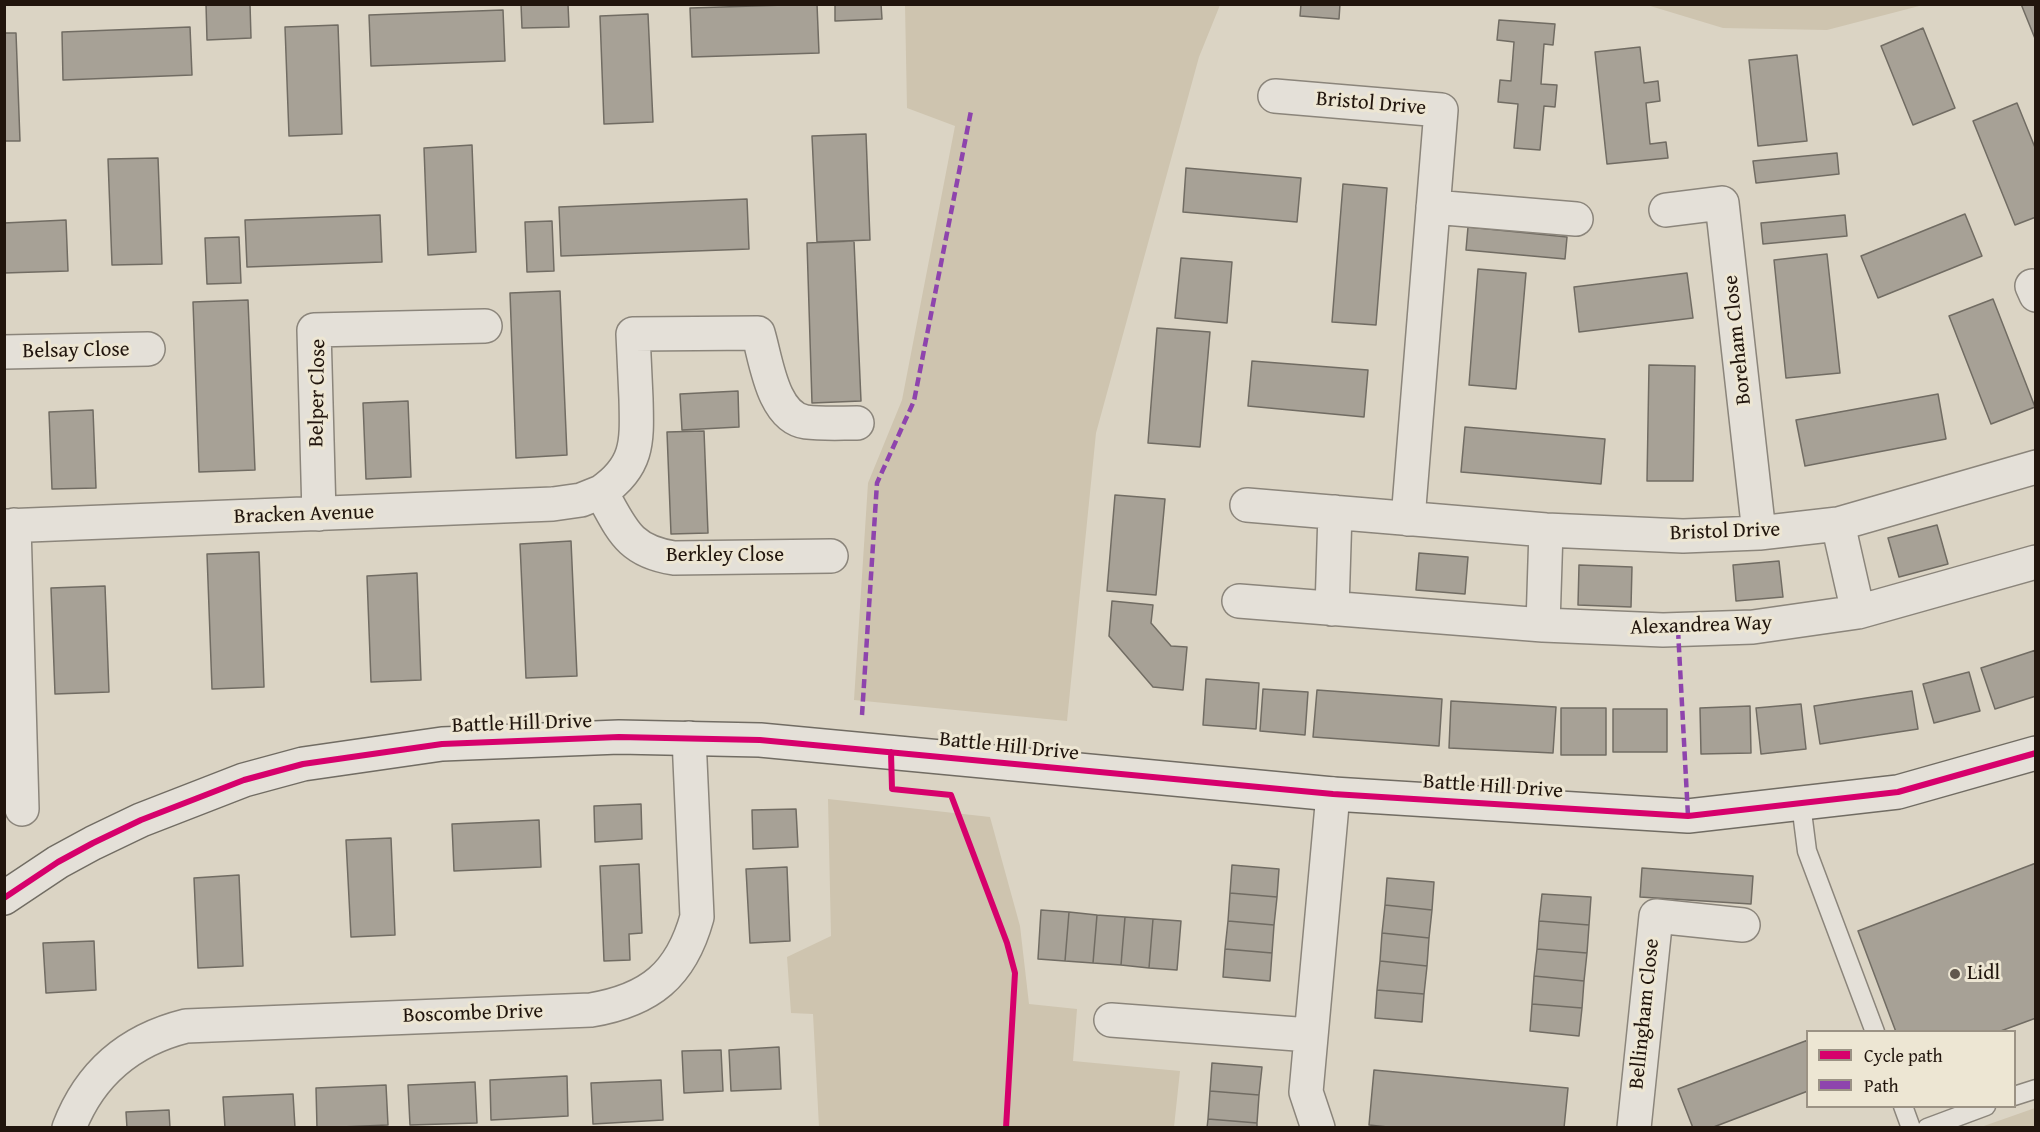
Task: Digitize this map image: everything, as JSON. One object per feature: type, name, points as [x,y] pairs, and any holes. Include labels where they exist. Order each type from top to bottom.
[{"type":"street","name":"Bristol Drive","points":[[1275,96],[1441,110],[1408,519]]},
{"type":"street","name":"Boreham Close","points":[[1666,210],[1722,203],[1760,533]]},
{"type":"street","points":[[1433,207],[1576,219]]},
{"type":"street","name":"Belper Close","points":[[319,514],[314,330],[485,326]]},
{"type":"street","points":[[601,492],[618,480],[630,462],[637,442],[633,334],[758,333],[774,389],[791,416],[804,422],[857,423]]},
{"type":"street","name":"Belsay Close","points":[[4,352],[148,349]]},
{"type":"street","name":"Bristol Drive","points":[[1247,505],[1546,530],[1683,536],[1760,533],[1838,524],[2036,467]]},
{"type":"street","name":"Bracken Avenue","points":[[9,526],[553,504],[581,500],[601,492]]},
{"type":"street","name":"Berkley Close","points":[[601,492],[626,535],[651,555],[674,558],[831,556]]},
{"type":"street","points":[[1332,609],[1335,512]]},
{"type":"street","points":[[1838,524],[1858,612]]},
{"type":"street","points":[[9,526],[22,809]]},
{"type":"street","points":[[1543,624],[1546,530]]},
{"type":"street","name":"Alexandrea Way","points":[[1239,601],[1543,624],[1663,630],[1742,628],[1858,612],[2036,562]]},
{"type":"street","name":"Battle Hill Drive","points":[[4,898],[67,857],[141,820],[244,780],[303,764],[442,744],[596,738],[689,738],[784,742],[1333,794],[1688,816],[1898,792],[2036,753]]},
{"type":"street","name":"Boscombe Drive","points":[[69,1128],[89,1087],[122,1054],[162,1032],[186,1026],[591,1010],[615,1006],[639,997],[660,984],[690,943],[697,917],[689,738]]},
{"type":"street","points":[[1318,1128],[1306,1092],[1333,794]]},
{"type":"street","name":"Bellingham Close","points":[[1634,1128],[1656,916],[1743,925]]},
{"type":"street","points":[[1111,1020],[1310,1035]]},
{"type":"lane","points":[[1801,804],[1807,851],[1874,1030]]},
{"type":"lane","points":[[2016,1095],[2036,1089]]},
{"type":"lane","points":[[1903,1108],[1911,1128]]},
{"type":"lane","points":[[1927,1128],[1983,1108]]},
{"type":"shaded area","points":[[905,5],[1220,5],[1199,57],[1096,433],[1067,721],[854,700],[868,483],[902,400],[955,126],[907,108]]},
{"type":"shaded area","points":[[1647,5],[1923,5],[1827,30],[1723,28]]},
{"type":"shaded area","points":[[828,799],[990,817],[1020,926],[1029,1004],[1077,1009],[1073,1061],[1180,1071],[1174,1127],[819,1127],[813,1014],[791,1013],[787,957],[831,936]]},
{"type":"shaded area","points":[[2035,1108],[2035,1127],[1981,1127]]},
{"type":"building","points":[[206,4],[250,4],[251,38],[207,40]]},
{"type":"building","points":[[521,4],[568,4],[569,27],[522,28]]},
{"type":"building","points":[[817,4],[819,53],[692,57],[690,8]]},
{"type":"building","points":[[835,4],[881,4],[882,19],[835,21]]},
{"type":"building","points":[[1301,4],[1340,4],[1339,19],[1300,16]]},
{"type":"building","points":[[2021,4],[2036,4],[2036,41]]},
{"type":"building","points":[[503,10],[505,61],[371,66],[369,15]]},
{"type":"building","points":[[648,14],[653,122],[604,124],[600,16]]},
{"type":"building","points":[[1499,20],[1555,24],[1553,45],[1544,44],[1541,84],[1557,85],[1555,107],[1544,106],[1540,150],[1514,148],[1518,104],[1498,102],[1500,80],[1511,81],[1514,42],[1497,40]]},
{"type":"building","points":[[338,25],[342,134],[289,136],[285,27]]},
{"type":"building","points":[[190,27],[192,75],[63,80],[62,32]]},
{"type":"building","points":[[1923,28],[1955,108],[1913,125],[1881,46]]},
{"type":"building","points":[[4,33],[16,33],[20,141],[4,141]]},
{"type":"building","points":[[1640,47],[1644,83],[1658,81],[1660,101],[1646,103],[1650,144],[1666,142],[1668,158],[1607,164],[1595,52]]},
{"type":"building","points":[[1797,55],[1807,141],[1758,146],[1749,60]]},
{"type":"building","points":[[2017,103],[2036,150],[2036,217],[2015,225],[1973,121]]},
{"type":"building","points":[[866,134],[870,240],[817,242],[812,136]]},
{"type":"building","points":[[472,145],[476,252],[428,255],[424,148]]},
{"type":"building","points":[[1837,153],[1839,174],[1756,183],[1753,161]]},
{"type":"building","points":[[158,158],[162,264],[112,265],[108,159]]},
{"type":"building","points":[[1186,168],[1301,178],[1297,222],[1183,212]]},
{"type":"building","points":[[1343,184],[1387,188],[1376,325],[1332,322]]},
{"type":"building","points":[[747,199],[749,249],[561,256],[559,207]]},
{"type":"building","points":[[1965,214],[1982,256],[1878,298],[1861,256]]},
{"type":"building","points":[[380,215],[382,262],[247,267],[245,220]]},
{"type":"building","points":[[1845,215],[1847,236],[1763,244],[1761,223]]},
{"type":"building","points":[[66,220],[68,271],[4,273],[4,223]]},
{"type":"building","points":[[552,221],[554,271],[527,272],[525,222]]},
{"type":"building","points":[[1468,227],[1567,237],[1565,259],[1466,250]]},
{"type":"building","points":[[239,237],[241,283],[207,284],[205,238]]},
{"type":"building","points":[[854,241],[861,401],[812,403],[807,243]]},
{"type":"building","points":[[1827,254],[1840,373],[1786,378],[1774,260]]},
{"type":"building","points":[[1181,258],[1232,262],[1227,323],[1175,318]]},
{"type":"building","points":[[1478,269],[1526,273],[1516,389],[1469,385]]},
{"type":"building","points":[[1687,273],[1693,318],[1579,332],[1574,287]]},
{"type":"building","points":[[560,291],[567,455],[516,458],[510,293]]},
{"type":"building","points":[[1993,299],[2035,407],[1991,424],[1949,316]]},
{"type":"building","points":[[248,300],[255,470],[199,472],[193,302]]},
{"type":"building","points":[[1157,328],[1210,332],[1200,447],[1148,443]]},
{"type":"building","points":[[1252,361],[1368,370],[1364,417],[1248,406]]},
{"type":"building","points":[[1649,365],[1695,366],[1693,481],[1647,481]]},
{"type":"building","points":[[738,391],[739,427],[682,430],[680,394]]},
{"type":"building","points":[[1938,394],[1946,439],[1805,466],[1796,420]]},
{"type":"building","points":[[408,401],[411,477],[366,479],[363,403]]},
{"type":"building","points":[[93,410],[96,488],[52,489],[49,412]]},
{"type":"building","points":[[1465,427],[1605,439],[1601,484],[1461,472]]},
{"type":"building","points":[[704,431],[708,533],[671,534],[667,432]]},
{"type":"building","points":[[1115,495],[1165,499],[1156,595],[1107,591]]},
{"type":"building","points":[[1937,525],[1948,564],[1899,577],[1888,538]]},
{"type":"building","points":[[571,541],[577,676],[526,678],[520,544]]},
{"type":"building","points":[[259,552],[264,687],[212,689],[207,554]]},
{"type":"building","points":[[1419,553],[1468,557],[1465,594],[1416,590]]},
{"type":"building","points":[[1779,561],[1783,597],[1736,601],[1733,565]]},
{"type":"building","points":[[1579,565],[1632,567],[1631,607],[1578,605]]},
{"type":"building","points":[[417,573],[421,680],[371,682],[367,576]]},
{"type":"building","points":[[105,586],[109,692],[55,694],[51,588]]},
{"type":"building","points":[[1112,601],[1153,605],[1151,623],[1171,646],[1187,647],[1183,690],[1153,687],[1109,636]]},
{"type":"building","points":[[2036,650],[2036,696],[1995,709],[1981,668]]},
{"type":"building","points":[[1969,672],[1980,711],[1934,723],[1923,684]]},
{"type":"building","points":[[1206,679],[1259,683],[1256,729],[1203,725]]},
{"type":"building","points":[[1263,689],[1308,692],[1305,735],[1260,731]]},
{"type":"building","points":[[1317,690],[1442,699],[1439,746],[1313,737]]},
{"type":"building","points":[[1912,691],[1918,729],[1820,744],[1814,706]]},
{"type":"building","points":[[1451,701],[1556,707],[1553,753],[1449,748]]},
{"type":"building","points":[[1801,704],[1806,749],[1761,754],[1756,708]]},
{"type":"building","points":[[1750,706],[1751,753],[1701,754],[1700,708]]},
{"type":"building","points":[[1561,708],[1606,708],[1606,755],[1561,755]]},
{"type":"building","points":[[1613,709],[1667,709],[1667,752],[1613,752]]},
{"type":"building","points":[[641,804],[642,839],[595,842],[594,806]]},
{"type":"building","points":[[796,809],[798,847],[753,849],[752,810]]},
{"type":"building","points":[[539,820],[541,867],[454,871],[452,824]]},
{"type":"building","points":[[391,838],[395,935],[351,937],[346,840]]},
{"type":"building","name":"Lidl","points":[[2036,863],[2036,1018],[2003,1030],[1895,1030],[1858,931]]},
{"type":"building","points":[[639,864],[642,933],[629,934],[630,960],[604,961],[600,866]]},
{"type":"building","points":[[1232,865],[1279,869],[1277,897],[1230,893]]},
{"type":"building","points":[[787,867],[790,941],[750,943],[746,869]]},
{"type":"building","points":[[1642,868],[1753,876],[1751,904],[1640,897]]},
{"type":"building","points":[[239,875],[243,966],[198,968],[194,878]]},
{"type":"building","points":[[1387,878],[1434,882],[1432,910],[1385,905]]},
{"type":"building","points":[[1230,893],[1277,897],[1274,925],[1228,921]]},
{"type":"building","points":[[1542,894],[1591,897],[1589,925],[1539,921]]},
{"type":"building","points":[[1385,905],[1432,910],[1429,938],[1382,933]]},
{"type":"building","points":[[1041,910],[1069,912],[1065,961],[1038,959]]},
{"type":"building","points":[[1069,912],[1097,915],[1093,963],[1065,961]]},
{"type":"building","points":[[1097,915],[1125,917],[1121,965],[1093,963]]},
{"type":"building","points":[[1125,917],[1153,919],[1149,968],[1121,965]]},
{"type":"building","points":[[1153,919],[1181,921],[1177,970],[1149,968]]},
{"type":"building","points":[[1228,921],[1274,925],[1272,953],[1225,949]]},
{"type":"building","points":[[1539,921],[1589,925],[1587,953],[1537,949]]},
{"type":"building","points":[[1382,933],[1429,938],[1427,966],[1380,961]]},
{"type":"building","points":[[94,941],[96,990],[46,993],[43,943]]},
{"type":"building","points":[[1225,949],[1272,953],[1270,981],[1223,977]]},
{"type":"building","points":[[1537,949],[1587,953],[1584,981],[1534,976]]},
{"type":"building","points":[[1380,961],[1427,966],[1424,994],[1377,990]]},
{"type":"building","points":[[1534,976],[1584,981],[1582,1008],[1532,1004]]},
{"type":"building","points":[[1377,990],[1424,994],[1422,1022],[1375,1018]]},
{"type":"building","points":[[1532,1004],[1582,1008],[1579,1036],[1530,1031]]},
{"type":"building","points":[[1806,1041],[1806,1092],[1711,1128],[1693,1128],[1678,1089]]},
{"type":"building","points":[[779,1047],[781,1089],[731,1091],[729,1050]]},
{"type":"building","points":[[721,1050],[723,1091],[684,1093],[682,1051]]},
{"type":"building","points":[[1212,1063],[1262,1067],[1259,1095],[1210,1091]]},
{"type":"building","points":[[1374,1070],[1568,1088],[1564,1128],[1397,1128],[1369,1125]]},
{"type":"building","points":[[567,1076],[568,1116],[491,1120],[490,1080]]},
{"type":"building","points":[[661,1080],[663,1120],[593,1124],[591,1083]]},
{"type":"building","points":[[475,1082],[477,1123],[410,1125],[408,1085]]},
{"type":"building","points":[[386,1085],[388,1125],[317,1128],[316,1088]]},
{"type":"building","points":[[1210,1091],[1259,1095],[1257,1123],[1208,1119]]},
{"type":"building","points":[[293,1094],[295,1128],[225,1128],[223,1097]]},
{"type":"building","points":[[169,1110],[170,1128],[127,1128],[126,1112]]},
{"type":"building","points":[[1208,1119],[1257,1123],[1257,1128],[1207,1128]]},
{"type":"marked path","points":[[862,715],[877,483],[914,401],[971,111]]},
{"type":"marked path","points":[[1678,630],[1688,816]]},
{"type":"cycle path","points":[[4,898],[58,862],[93,843],[141,820],[244,780],[303,764],[442,744],[619,737],[760,740],[1333,794],[1688,816],[1898,792],[2036,753]]},
{"type":"cycle path","points":[[891,752],[892,789],[951,795],[1007,943],[1015,973],[1006,1128]]},
{"type":"place","name":"Lidl","points":[[1955,974]]}]
